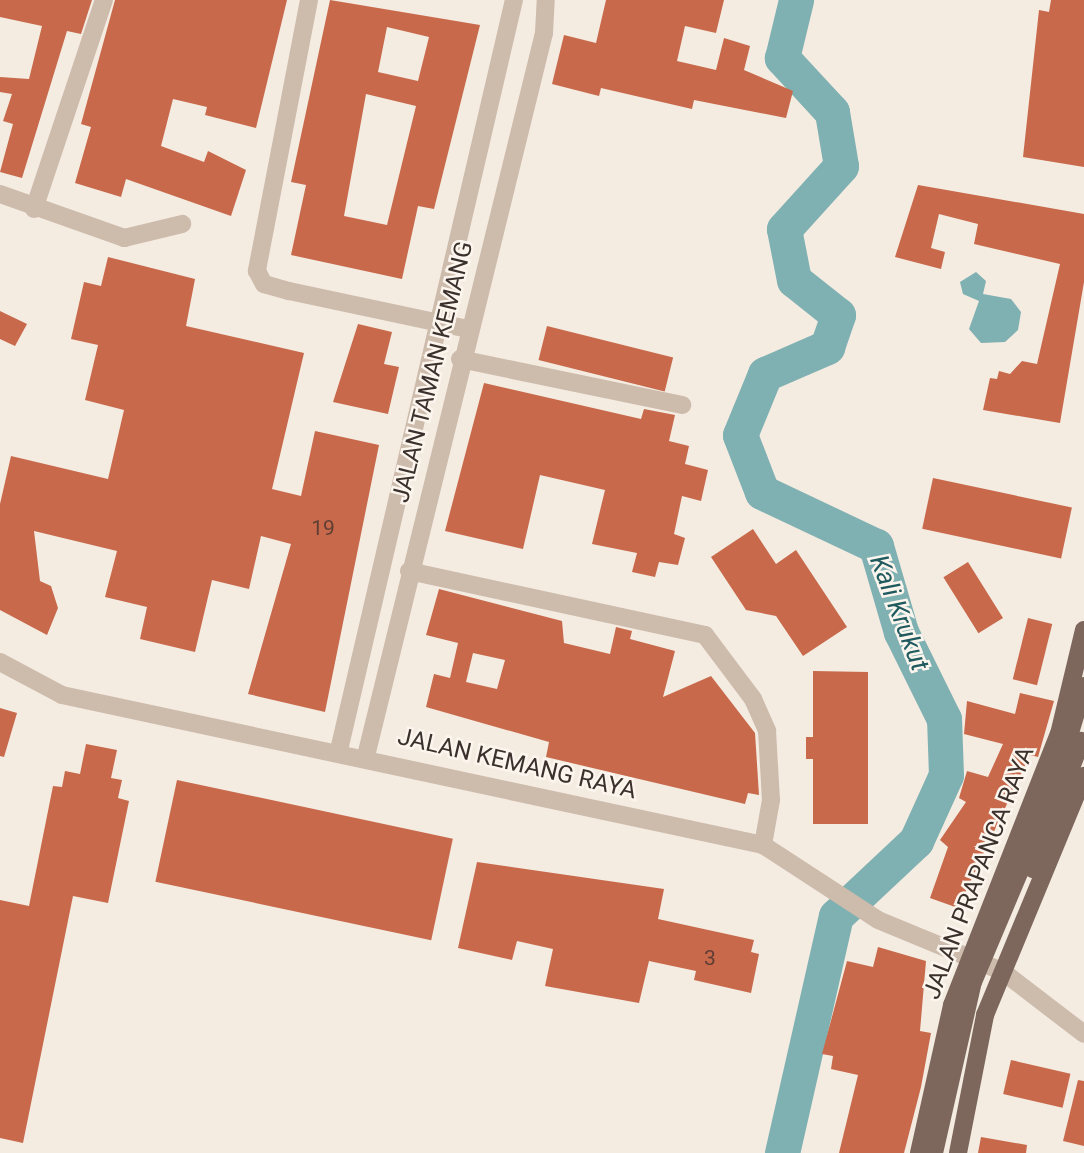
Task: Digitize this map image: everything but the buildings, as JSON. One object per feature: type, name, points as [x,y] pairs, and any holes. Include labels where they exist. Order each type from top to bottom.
[{"type":"main road","name":"JALAN PRAPANCA RAYA","points":[[919,1153],[970,954],[1059,734],[1084,630]]},
{"type":"main road","points":[[934,1153],[974,982],[1050,800],[1084,686]]},
{"type":"main road","points":[[946,1153],[979,995],[1065,799],[1084,731]]},
{"type":"main road","points":[[958,1153],[985,1015],[1082,793],[1084,776]]},
{"type":"street","points":[[33,209],[104,0]]},
{"type":"street","points":[[309,0],[257,271],[264,284],[289,291],[468,329]]},
{"type":"street","name":"JALAN TAMAN KEMANG","points":[[339,750],[514,0]]},
{"type":"street","name":"JALAN TAMAN KEMANG","points":[[366,756],[460,359],[544,33],[546,0]]},
{"type":"street","points":[[0,194],[33,209],[124,238],[182,224]]},
{"type":"street","points":[[460,359],[682,405]]},
{"type":"street","points":[[410,453],[436,459]]},
{"type":"street","points":[[409,572],[705,635],[753,699],[767,732],[771,800],[763,845]]},
{"type":"street","name":"JALAN KEMANG RAYA","points":[[0,662],[62,695],[339,750],[763,845],[878,920],[970,954],[1002,971],[1084,1034]]},
{"type":"water","points":[[976,272],[986,281],[983,294],[1011,299],[1021,312],[1018,330],[1005,342],[981,343],[969,329],[979,301],[963,294],[960,282]]},
{"type":"waterway","name":"Kali Krukut","points":[[782,1153],[836,916],[916,841],[946,775],[944,719],[901,632],[876,546],[762,492],[740,435],[765,374],[827,347],[838,315],[794,280],[784,229],[841,166],[832,112],[782,58],[796,0]]}]
